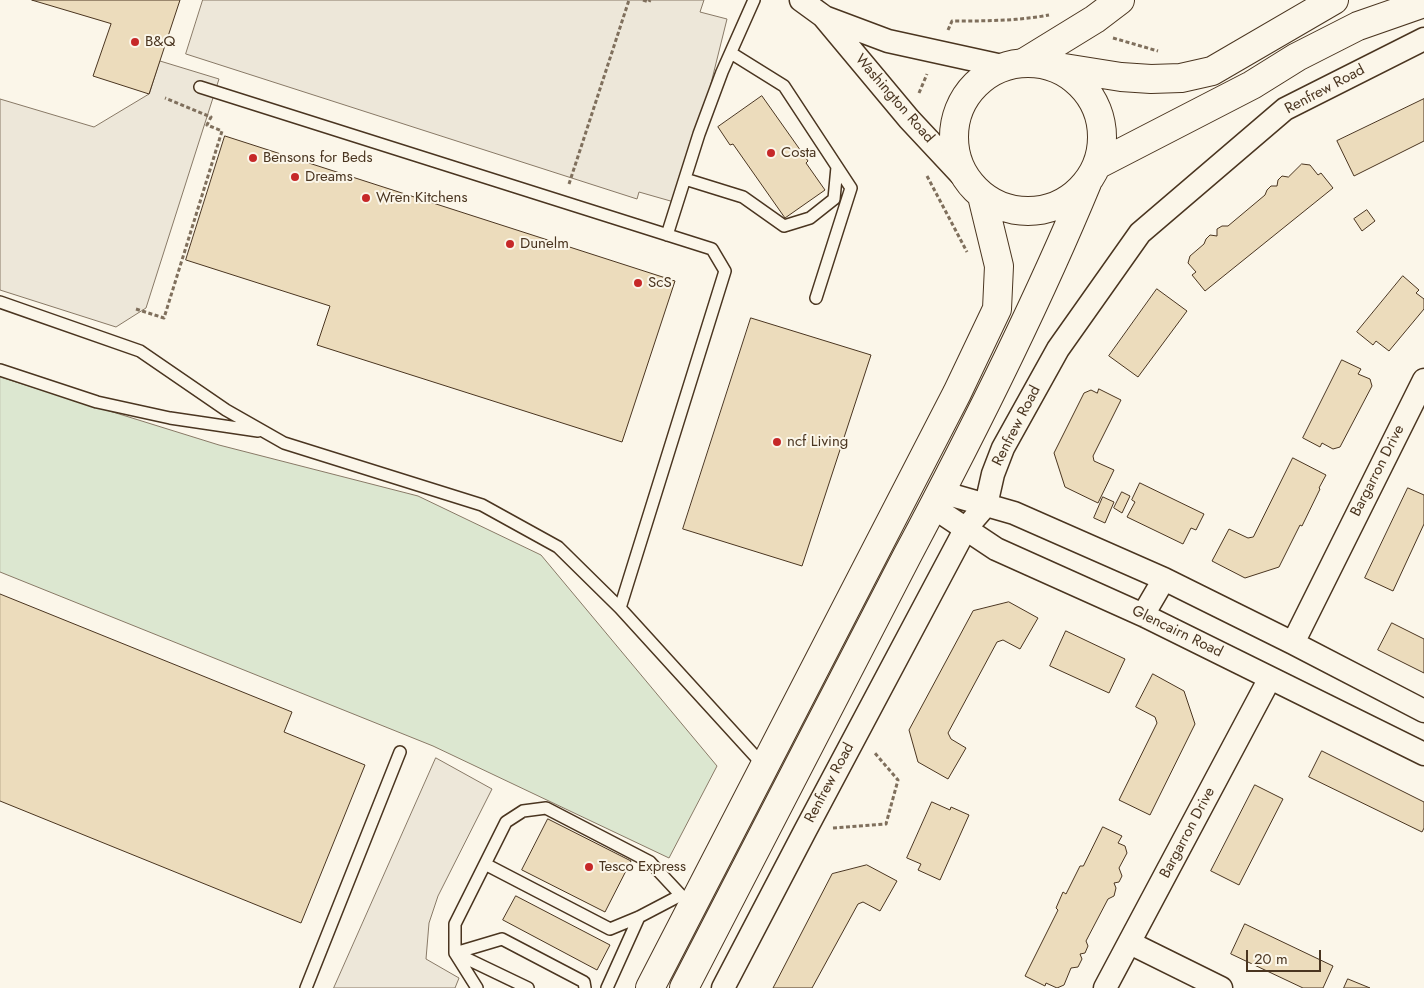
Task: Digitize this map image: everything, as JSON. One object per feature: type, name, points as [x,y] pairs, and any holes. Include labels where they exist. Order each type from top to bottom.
[{"type":"main road","points":[[650,988],[687,901],[764,766],[957,393],[997,309],[999,266],[974,188],[956,160],[953,137],[956,114],[966,94],[982,77],[1026,64],[1096,19],[1120,0]]},
{"type":"main road","points":[[1026,64],[1151,80],[1180,78],[1212,70],[1334,0]]},
{"type":"main road","points":[[974,188],[1003,207],[1025,212],[1047,209],[1069,199],[1092,174],[1252,85],[1297,57],[1358,26],[1424,3]]},
{"type":"main road","points":[[684,988],[1007,362],[1062,244],[1092,174],[1102,144],[1099,113],[1088,92],[1070,75],[1026,64]]},
{"type":"street","name":"Washington Road","points":[[800,0],[823,16],[888,41],[1026,64]]},
{"type":"street","name":"Washington Road","points":[[823,16],[908,119],[974,188]]},
{"type":"street","name":"Renfrew Road","points":[[723,988],[966,528],[986,505],[993,474],[1003,448],[1058,349],[1140,233],[1285,109],[1424,39]]},
{"type":"street","name":"Bargarron Drive","points":[[1293,643],[1424,382]]},
{"type":"street","points":[[937,500],[986,505],[1014,513],[1164,579],[1293,643],[1415,707],[1390,736]]},
{"type":"street","name":"Glencairn Road","points":[[937,500],[966,528],[996,549],[1143,615],[1424,754]]},
{"type":"street","points":[[1143,615],[1164,579]]},
{"type":"street","name":"Bargarron Drive","points":[[1105,988],[1270,678]]},
{"type":"street","points":[[1130,943],[1221,988]]},
{"type":"lane","points":[[667,235],[699,134],[731,52],[754,0]]},
{"type":"lane","points":[[731,52],[784,86],[851,188],[816,298]]},
{"type":"lane","points":[[200,87],[712,249],[725,271],[620,608]]},
{"type":"lane","points":[[685,179],[742,197],[784,226],[810,218],[834,199],[837,167]]},
{"type":"lane","points":[[0,302],[140,351],[226,410],[284,443],[482,505],[558,548],[620,608],[764,766]]},
{"type":"lane","points":[[0,370],[97,402],[170,418],[264,432]]},
{"type":"lane","points":[[306,988],[400,752]]},
{"type":"lane","points":[[477,988],[454,953],[455,924],[485,864],[506,822],[523,811],[546,808],[650,862],[687,901],[610,929],[485,864]]},
{"type":"lane","points":[[607,988],[639,917]]},
{"type":"lane","points":[[454,953],[502,939],[584,982],[585,988]]},
{"type":"lane","points":[[454,953],[528,988]]},
{"type":"path","points":[[563,202],[629,0]]},
{"type":"path","points":[[643,0],[649,2],[650,0]]},
{"type":"path","points":[[136,309],[164,318],[222,131],[207,125],[211,117],[165,98]]},
{"type":"path","points":[[925,172],[970,258]]},
{"type":"path","points":[[805,831],[886,824],[898,780],[857,732]]},
{"type":"green space","points":[[0,377],[219,445],[418,496],[541,555],[717,766],[669,858],[433,746],[0,572]]},
{"type":"shaded area","points":[[203,0],[704,0],[700,12],[727,19],[681,204],[639,192],[637,199],[186,54]]},
{"type":"shaded area","points":[[160,61],[219,79],[146,308],[116,327],[0,290],[0,99],[94,127],[149,94]]},
{"type":"shaded area","points":[[436,758],[492,789],[438,896],[429,923],[426,959],[459,978],[455,988],[334,988]]},
{"type":"building","name":"B&Q","points":[[32,0],[180,0],[149,94],[93,76],[111,24]]},
{"type":"building","name":"Costa","points":[[762,96],[808,161],[806,163],[825,190],[785,218],[733,144],[730,145],[718,127]]},
{"type":"building","points":[[1424,99],[1424,141],[1354,176],[1337,141]]},
{"type":"building","points":[[225,136],[675,281],[622,442],[317,345],[330,306],[186,260]]},
{"type":"building","points":[[1302,164],[1310,165],[1318,175],[1321,173],[1333,188],[1205,291],[1192,275],[1196,272],[1188,263],[1190,256],[1204,244],[1210,235],[1217,236],[1217,229],[1222,226],[1228,226],[1265,195],[1271,186],[1277,186],[1278,180],[1282,176],[1288,177]]},
{"type":"building","points":[[1367,210],[1375,221],[1362,231],[1354,219]]},
{"type":"building","points":[[1403,276],[1419,290],[1416,293],[1424,299],[1424,309],[1389,351],[1376,341],[1373,345],[1357,332]]},
{"type":"building","points":[[1157,289],[1187,311],[1138,377],[1109,356]]},
{"type":"building","name":"ncf Living","points":[[751,318],[871,355],[802,566],[683,529]]},
{"type":"building","points":[[1342,360],[1361,369],[1358,374],[1370,379],[1372,386],[1340,447],[1333,449],[1322,443],[1320,447],[1303,438]]},
{"type":"building","points":[[1099,389],[1121,400],[1093,456],[1094,461],[1114,470],[1098,503],[1065,487],[1054,453],[1084,393],[1091,390],[1097,393]]},
{"type":"building","points":[[1293,458],[1326,475],[1302,526],[1300,525],[1279,567],[1245,578],[1212,561],[1229,529],[1248,538],[1253,537]]},
{"type":"building","points":[[1140,483],[1204,514],[1196,530],[1191,528],[1183,544],[1127,517],[1135,502],[1132,500]]},
{"type":"building","points":[[1408,488],[1424,495],[1424,524],[1393,591],[1365,578]]},
{"type":"building","points":[[1122,492],[1130,496],[1122,513],[1114,508]]},
{"type":"building","points":[[1103,497],[1114,502],[1105,523],[1094,518]]},
{"type":"building","points":[[0,594],[292,712],[284,732],[365,765],[301,923],[0,801]]},
{"type":"building","points":[[1009,602],[1038,618],[1020,649],[1003,640],[997,642],[948,733],[951,739],[966,748],[948,779],[918,762],[909,730],[973,611]]},
{"type":"building","points":[[1392,623],[1424,639],[1424,673],[1378,650]]},
{"type":"building","points":[[1066,631],[1125,659],[1109,693],[1050,666]]},
{"type":"building","points":[[1153,674],[1184,691],[1195,724],[1150,815],[1119,800],[1157,723],[1155,717],[1136,707]]},
{"type":"building","points":[[1322,751],[1424,802],[1424,828],[1422,832],[1309,777]]},
{"type":"building","points":[[1255,785],[1283,799],[1239,885],[1211,871]]},
{"type":"building","points":[[932,802],[950,810],[951,807],[969,815],[940,880],[918,870],[921,864],[907,858]]},
{"type":"building","points":[[548,819],[631,861],[605,912],[522,870]]},
{"type":"building","points":[[1103,827],[1122,836],[1118,843],[1125,846],[1127,853],[1119,868],[1122,876],[1119,882],[1114,883],[1116,888],[1114,896],[1108,899],[1086,941],[1088,946],[1085,953],[1080,954],[1082,959],[1078,967],[1071,968],[1064,985],[1057,988],[1046,983],[1045,986],[1025,976],[1058,910],[1056,908],[1063,892],[1066,894]]},
{"type":"building","points":[[867,865],[897,881],[880,911],[863,902],[858,904],[812,988],[773,988],[832,874]]},
{"type":"building","points":[[516,896],[610,945],[597,970],[503,920]]},
{"type":"building","points":[[1245,924],[1333,966],[1323,988],[1303,988],[1231,954]]},
{"type":"building","points":[[1348,979],[1370,988],[1344,988]]},
{"type":"place","name":"B&Q","points":[[135,42]]},
{"type":"place","name":"Costa","points":[[771,153]]},
{"type":"place","name":"Bensons for Beds","points":[[253,158]]},
{"type":"place","name":"Dreams","points":[[295,177]]},
{"type":"place","name":"Wren Kitchens","points":[[366,198]]},
{"type":"place","name":"Dunelm","points":[[510,244]]},
{"type":"place","name":"ScS","points":[[638,283]]},
{"type":"place","name":"ncf Living","points":[[777,442]]},
{"type":"place","name":"Tesco Express","points":[[589,867]]}]
